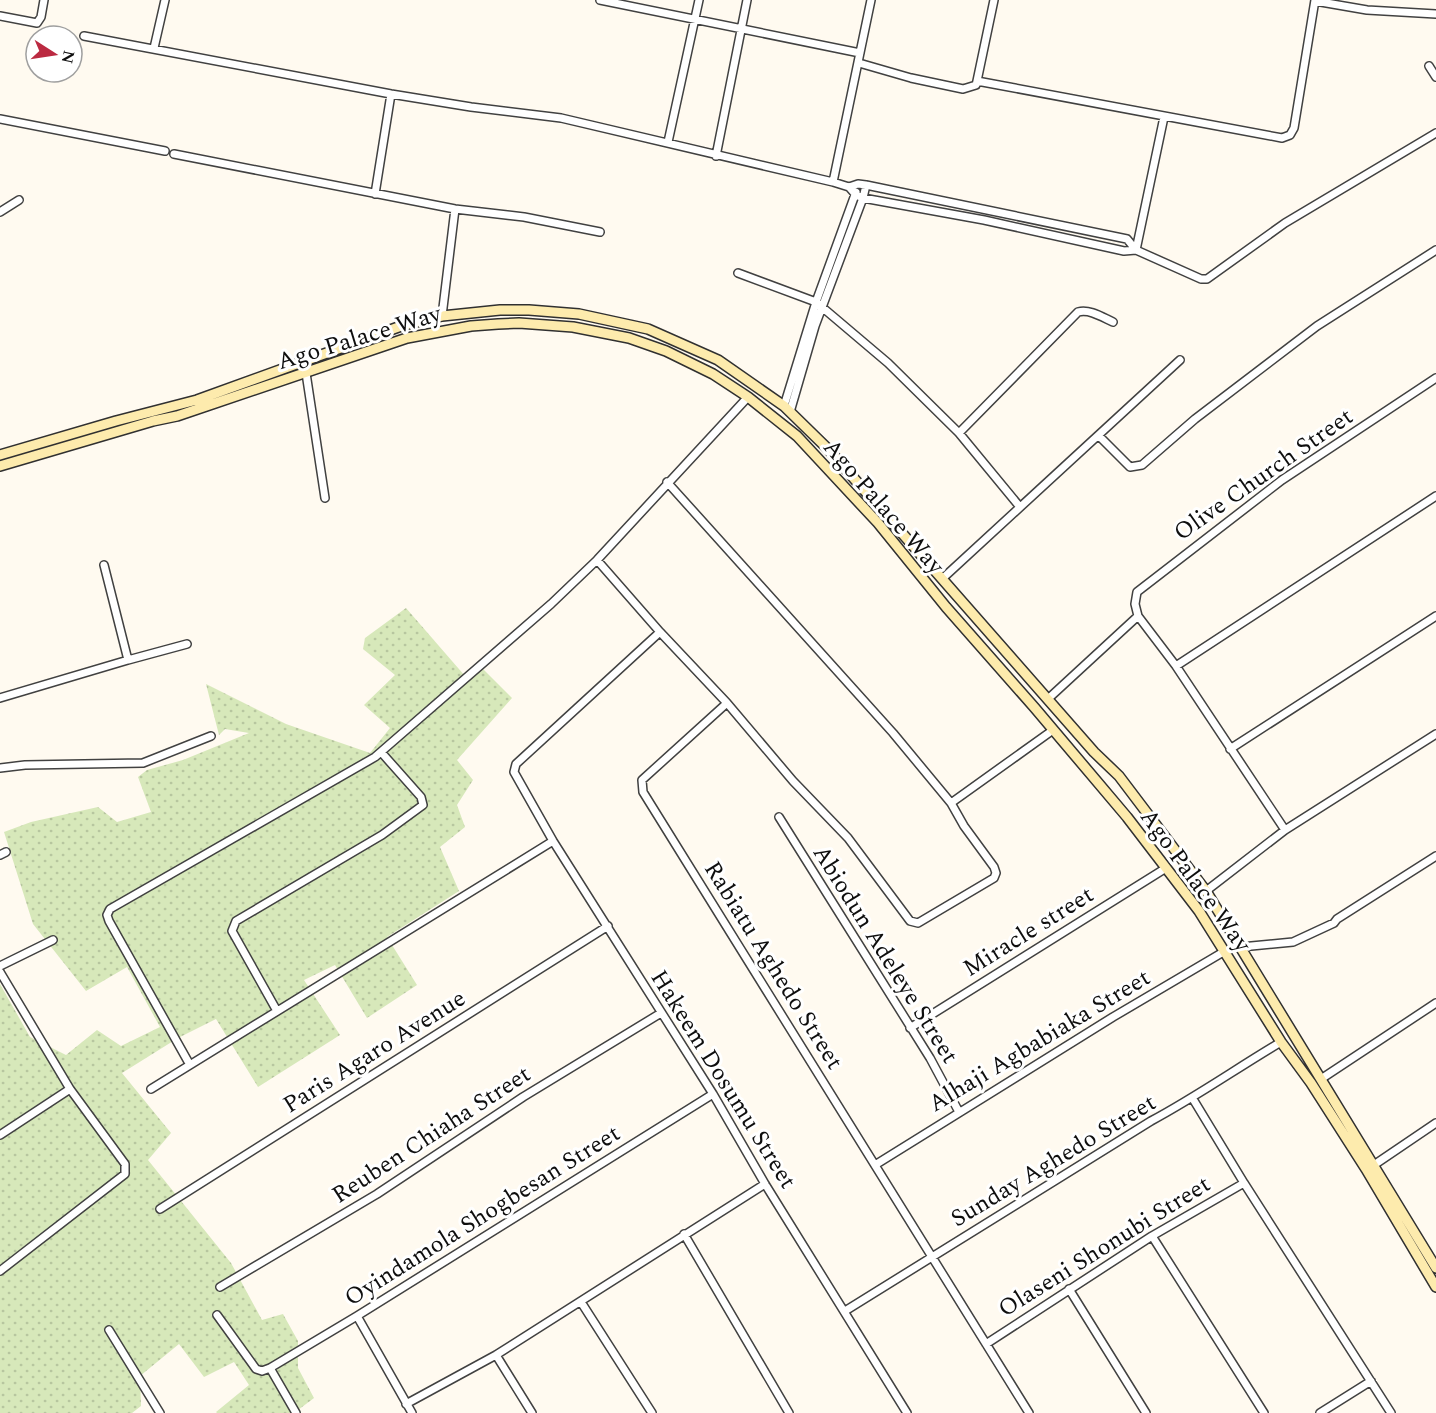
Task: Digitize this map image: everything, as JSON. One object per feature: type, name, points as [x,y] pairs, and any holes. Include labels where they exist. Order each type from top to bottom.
[{"type":"main road","name":"Ago Palace Way","points":[[0,454],[197,400],[404,325],[442,316],[501,310],[579,314],[648,329],[718,360],[787,409],[829,450],[1135,796],[1206,891],[1241,947],[1321,1079],[1436,1287]]},
{"type":"main road","name":"Ago Palace Way","points":[[0,466],[177,416],[407,338],[471,326],[519,323],[573,327],[629,338],[666,351],[713,374],[748,396],[797,436],[878,523],[946,607],[1116,804],[1199,911],[1281,1042],[1436,1268]]},
{"type":"main road","points":[[1105,791],[1124,782]]},
{"type":"main road","points":[[1116,804],[1135,796]]},
{"type":"street","points":[[0,16],[37,22],[41,17],[44,0]]},
{"type":"street","points":[[154,48],[165,0]]},
{"type":"street","points":[[600,0],[860,53]]},
{"type":"street","points":[[668,142],[699,0]]},
{"type":"street","points":[[716,156],[747,0]]},
{"type":"street","points":[[833,182],[871,0]]},
{"type":"street","points":[[858,63],[911,78],[963,89],[976,85],[994,0]]},
{"type":"street","points":[[977,81],[1282,138],[1290,135],[1294,128],[1315,0],[1367,10],[1436,14]]},
{"type":"street","points":[[84,36],[392,94],[561,118],[833,182],[849,187],[859,196],[984,220],[1124,251],[1136,250],[1201,279],[1207,279],[1285,223],[1436,134]]},
{"type":"street","points":[[1429,66],[1436,77]]},
{"type":"street","points":[[375,194],[392,94]]},
{"type":"street","points":[[1136,250],[1164,117]]},
{"type":"street","points":[[0,118],[165,151]]},
{"type":"street","points":[[174,154],[455,209],[524,217],[600,232]]},
{"type":"street","points":[[849,187],[862,184],[1127,238],[1136,250]]},
{"type":"street","points":[[787,409],[862,184]]},
{"type":"street","points":[[787,409],[816,302],[859,196]]},
{"type":"street","points":[[0,212],[19,200]]},
{"type":"street","points":[[442,316],[455,209]]},
{"type":"street","points":[[1099,436],[1130,467],[1142,465],[1195,419],[1317,326],[1436,250]]},
{"type":"street","points":[[738,273],[816,302],[888,363],[959,433],[1020,507]]},
{"type":"street","points":[[959,433],[1078,312],[1092,313],[1113,322]]},
{"type":"street","points":[[942,579],[1180,360]]},
{"type":"street","points":[[306,373],[325,498]]},
{"type":"street","name":"Olive Church Street","points":[[1138,616],[1135,604],[1137,592],[1147,582],[1282,480],[1436,378]]},
{"type":"street","points":[[190,1065],[109,921],[107,915],[110,909],[381,752],[551,604],[597,560],[748,396]]},
{"type":"street","points":[[597,560],[660,632],[727,703],[793,781],[848,838],[910,921],[918,923],[994,878],[996,873],[951,803],[885,724],[667,482]]},
{"type":"street","points":[[1176,666],[1436,496]]},
{"type":"street","points":[[104,565],[129,660]]},
{"type":"street","points":[[1049,698],[1138,616],[1176,666],[1285,830]]},
{"type":"street","points":[[1230,749],[1436,616]]},
{"type":"street","name":"Hakeem Dosumu Street","points":[[660,632],[516,764],[514,772],[553,841],[713,1094],[765,1184],[908,1413]]},
{"type":"street","points":[[0,698],[187,644]]},
{"type":"street","name":"Rabiatu Aghedo Street","points":[[727,703],[642,780],[643,792],[875,1165],[930,1258],[1029,1413]]},
{"type":"street","points":[[951,803],[1053,730]]},
{"type":"street","points":[[1206,891],[1285,830],[1436,734]]},
{"type":"street","points":[[0,768],[25,765],[143,763],[211,736]]},
{"type":"street","points":[[277,1011],[232,931],[233,926],[236,921],[382,835],[423,805],[421,797],[381,752]]},
{"type":"street","name":"Abiodun Adeleye Street","points":[[779,817],[930,1058],[959,1112]]},
{"type":"street","points":[[151,1089],[553,841]]},
{"type":"street","points":[[1241,947],[1293,942],[1334,923],[1436,856]]},
{"type":"street","name":"Miracle street","points":[[910,1028],[1166,868]]},
{"type":"street","name":"Paris Agaro Avenue","points":[[160,1209],[609,927]]},
{"type":"street","points":[[0,966],[52,940]]},
{"type":"street","name":"Alhaji Agbabiaka Street","points":[[875,1165],[1225,951]]},
{"type":"street","points":[[0,972],[70,1089],[125,1164],[125,1174],[0,1271]]},
{"type":"street","points":[[1321,1079],[1436,1003]]},
{"type":"street","name":"Reuben Chiaha Street","points":[[220,1287],[377,1194],[523,1097],[661,1012]]},
{"type":"street","name":"Sunday Aghedo Street","points":[[845,1311],[1281,1042]]},
{"type":"street","points":[[0,1135],[70,1089]]},
{"type":"street","name":"Oyindamola Shogbesan Street","points":[[270,1368],[713,1094]]},
{"type":"street","points":[[1192,1099],[1391,1413]]},
{"type":"street","points":[[1369,1168],[1436,1123]]},
{"type":"street","name":"Olaseni Shonubi Street","points":[[986,1344],[1152,1236],[1244,1183]]},
{"type":"street","points":[[406,1404],[496,1356],[765,1184]]},
{"type":"street","points":[[684,1234],[789,1413]]},
{"type":"street","points":[[1152,1236],[1264,1413]]},
{"type":"street","points":[[1069,1290],[1146,1413]]},
{"type":"street","points":[[581,1302],[652,1413]]},
{"type":"street","points":[[217,1315],[256,1369],[262,1371],[270,1368],[296,1413]]},
{"type":"street","points":[[357,1316],[412,1413]]},
{"type":"street","points":[[109,1330],[160,1413]]},
{"type":"street","points":[[496,1356],[532,1413]]},
{"type":"street","points":[[1320,1413],[1371,1381]]},
{"type":"green space","points":[[406,608],[465,676],[482,668],[512,698],[457,760],[473,780],[457,805],[465,827],[440,847],[459,891],[387,937],[417,985],[367,1018],[335,965],[304,980],[340,1035],[258,1087],[216,1019],[178,1038],[122,1073],[171,1133],[148,1160],[231,1263],[262,1320],[283,1314],[298,1341],[298,1368],[314,1398],[294,1413],[217,1413],[249,1385],[234,1362],[204,1377],[179,1344],[140,1376],[141,1406],[132,1413],[0,1413],[0,984],[30,1037],[66,1055],[97,1030],[121,1046],[160,1027],[127,967],[86,991],[33,924],[4,832],[31,822],[98,807],[117,822],[151,812],[138,777],[147,770],[183,760],[249,733],[225,729],[219,735],[206,684],[286,724],[370,753],[390,728],[364,705],[395,675],[363,649],[365,638]]}]
